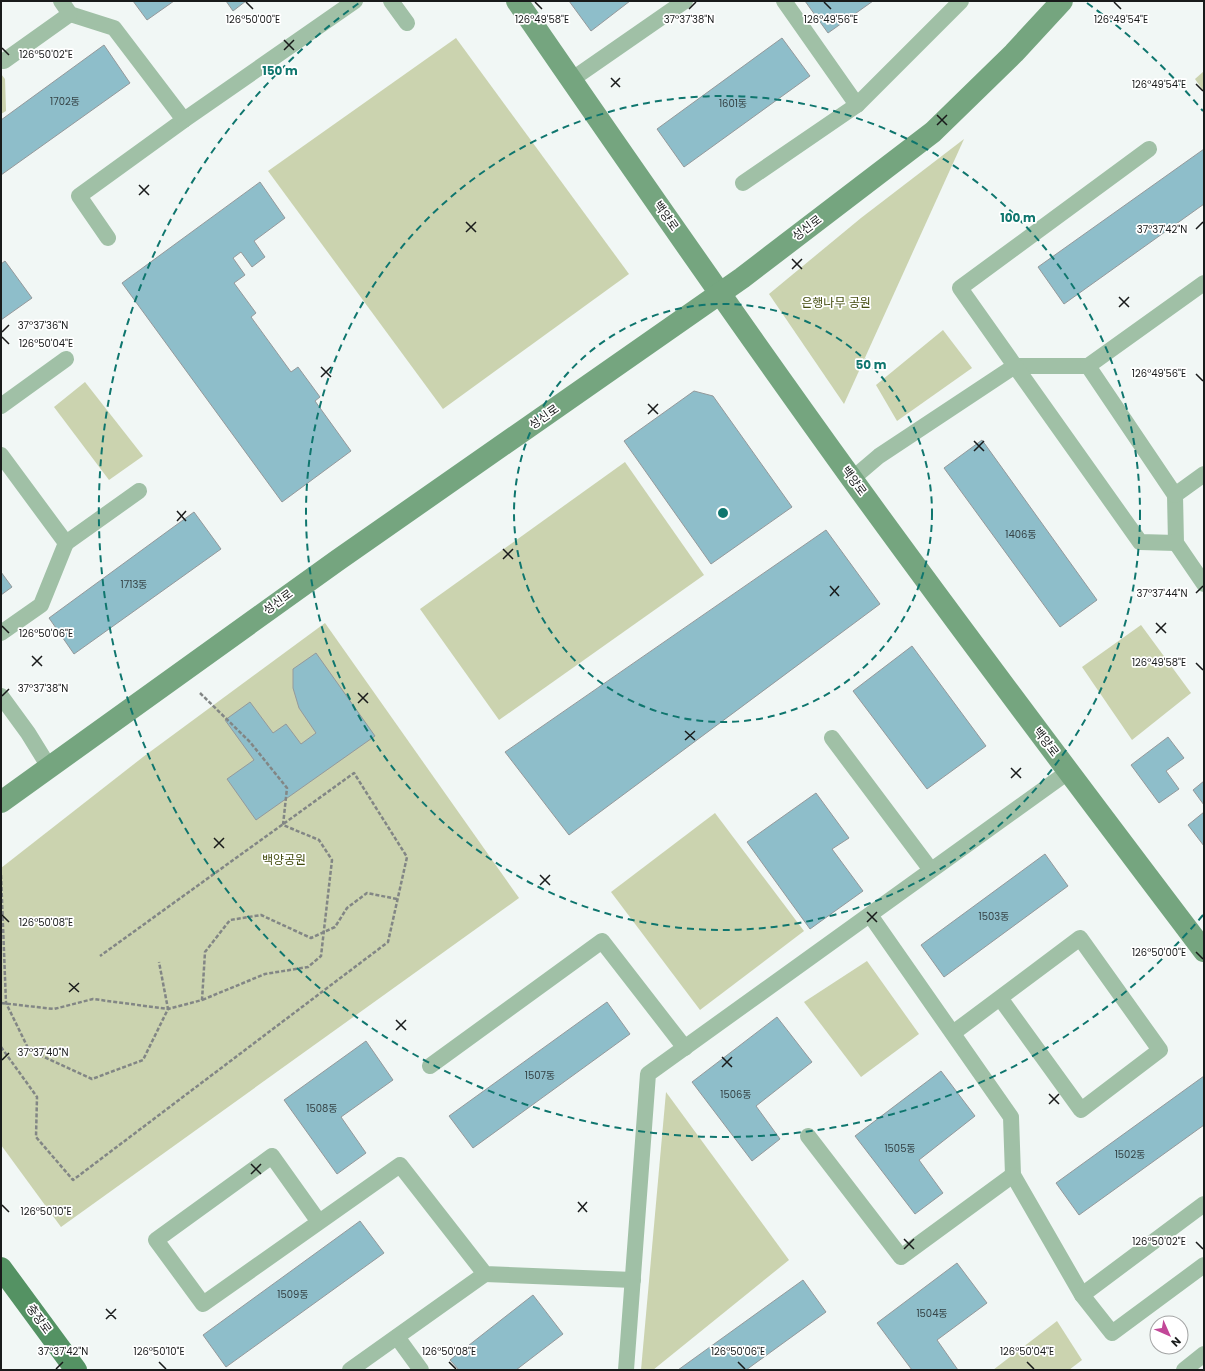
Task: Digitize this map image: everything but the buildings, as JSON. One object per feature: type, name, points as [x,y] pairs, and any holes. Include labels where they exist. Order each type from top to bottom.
[{"type":"main road","name":"충장로","points":[[1,1268],[76,1370]]},
{"type":"street","name":"백양로","points":[[517,1],[852,479],[1068,772],[1204,951]]},
{"type":"street","name":"성신로","points":[[1,802],[338,560],[721,294],[933,132],[1014,53],[1062,1]]},
{"type":"lane","points":[[108,238],[79,196],[184,120],[355,1]]},
{"type":"lane","points":[[391,1],[407,23]]},
{"type":"lane","points":[[571,80],[685,1]]},
{"type":"lane","points":[[784,1],[857,105]]},
{"type":"lane","points":[[743,183],[857,105],[961,1]]},
{"type":"lane","points":[[4,61],[65,7],[114,28],[184,120]]},
{"type":"lane","points":[[1149,149],[960,288],[1140,542],[1176,543]]},
{"type":"lane","points":[[852,479],[879,456],[1015,366],[1088,366],[1204,283]]},
{"type":"lane","points":[[1,406],[66,359]]},
{"type":"lane","points":[[1088,366],[1175,495],[1176,543],[1204,584]]},
{"type":"lane","points":[[1,455],[66,543]]},
{"type":"lane","points":[[1175,495],[1204,474]]},
{"type":"lane","points":[[1,633],[41,605],[66,543],[139,491]]},
{"type":"lane","points":[[1,696],[28,733],[49,767]]},
{"type":"lane","points":[[832,738],[930,870]]},
{"type":"lane","points":[[626,1370],[648,1074],[1068,772]]},
{"type":"lane","points":[[870,915],[1011,1117],[1013,1175],[1082,1295],[1112,1333],[1204,1265]]},
{"type":"lane","points":[[953,1033],[1080,938],[1160,1050],[1081,1110],[1000,998]]},
{"type":"lane","points":[[430,1066],[602,941],[685,1048]]},
{"type":"lane","points":[[808,1136],[901,1257],[1013,1175]]},
{"type":"lane","points":[[319,1222],[272,1156],[156,1240],[203,1304],[400,1165],[485,1274]]},
{"type":"lane","points":[[1082,1295],[1204,1204]]},
{"type":"lane","points":[[350,1370],[485,1274],[633,1280]]},
{"type":"lane","points":[[397,1338],[420,1370]]},
{"type":"lane","points":[[1184,1370],[1204,1354]]},
{"type":"path","points":[[200,693],[250,742],[287,788],[283,825]]},
{"type":"path","points":[[1,1047],[37,1097],[36,1137],[73,1180],[388,942],[407,857],[354,774],[100,956]]},
{"type":"path","points":[[1,1003],[54,1009],[93,999],[168,1009],[202,1000],[265,974],[308,967],[321,956],[332,860],[319,840],[283,825]]},
{"type":"path","points":[[1,875],[6,1004],[29,1050],[92,1079],[144,1060],[168,1009],[159,962]]},
{"type":"path","points":[[202,1000],[205,952],[230,920],[261,915],[312,938],[335,927],[347,908],[368,893],[398,899]]},
{"type":"green space","points":[[456,38],[629,274],[443,409],[268,171]]},
{"type":"green space","points":[[1204,71],[1204,92],[1195,79]]},
{"type":"green space","points":[[1,74],[5,79],[6,111],[1,114]]},
{"type":"green space","name":"은행나무 공원","points":[[964,139],[844,404],[769,294],[861,218]]},
{"type":"green space","points":[[943,330],[972,368],[897,421],[876,385]]},
{"type":"green space","points":[[85,382],[143,456],[109,480],[54,407]]},
{"type":"green space","points":[[625,462],[704,575],[499,720],[420,609]]},
{"type":"green space","name":"백양공원","points":[[325,623],[519,898],[61,1227],[1,1145],[1,868],[143,757]]},
{"type":"green space","points":[[1141,625],[1191,693],[1132,740],[1082,667]]},
{"type":"green space","points":[[715,813],[804,931],[700,1010],[611,892]]},
{"type":"green space","points":[[867,961],[919,1034],[861,1077],[804,1002]]},
{"type":"green space","points":[[666,1092],[789,1260],[653,1370],[641,1370]]},
{"type":"green space","points":[[1057,1321],[1082,1360],[1069,1370],[993,1370]]}]
